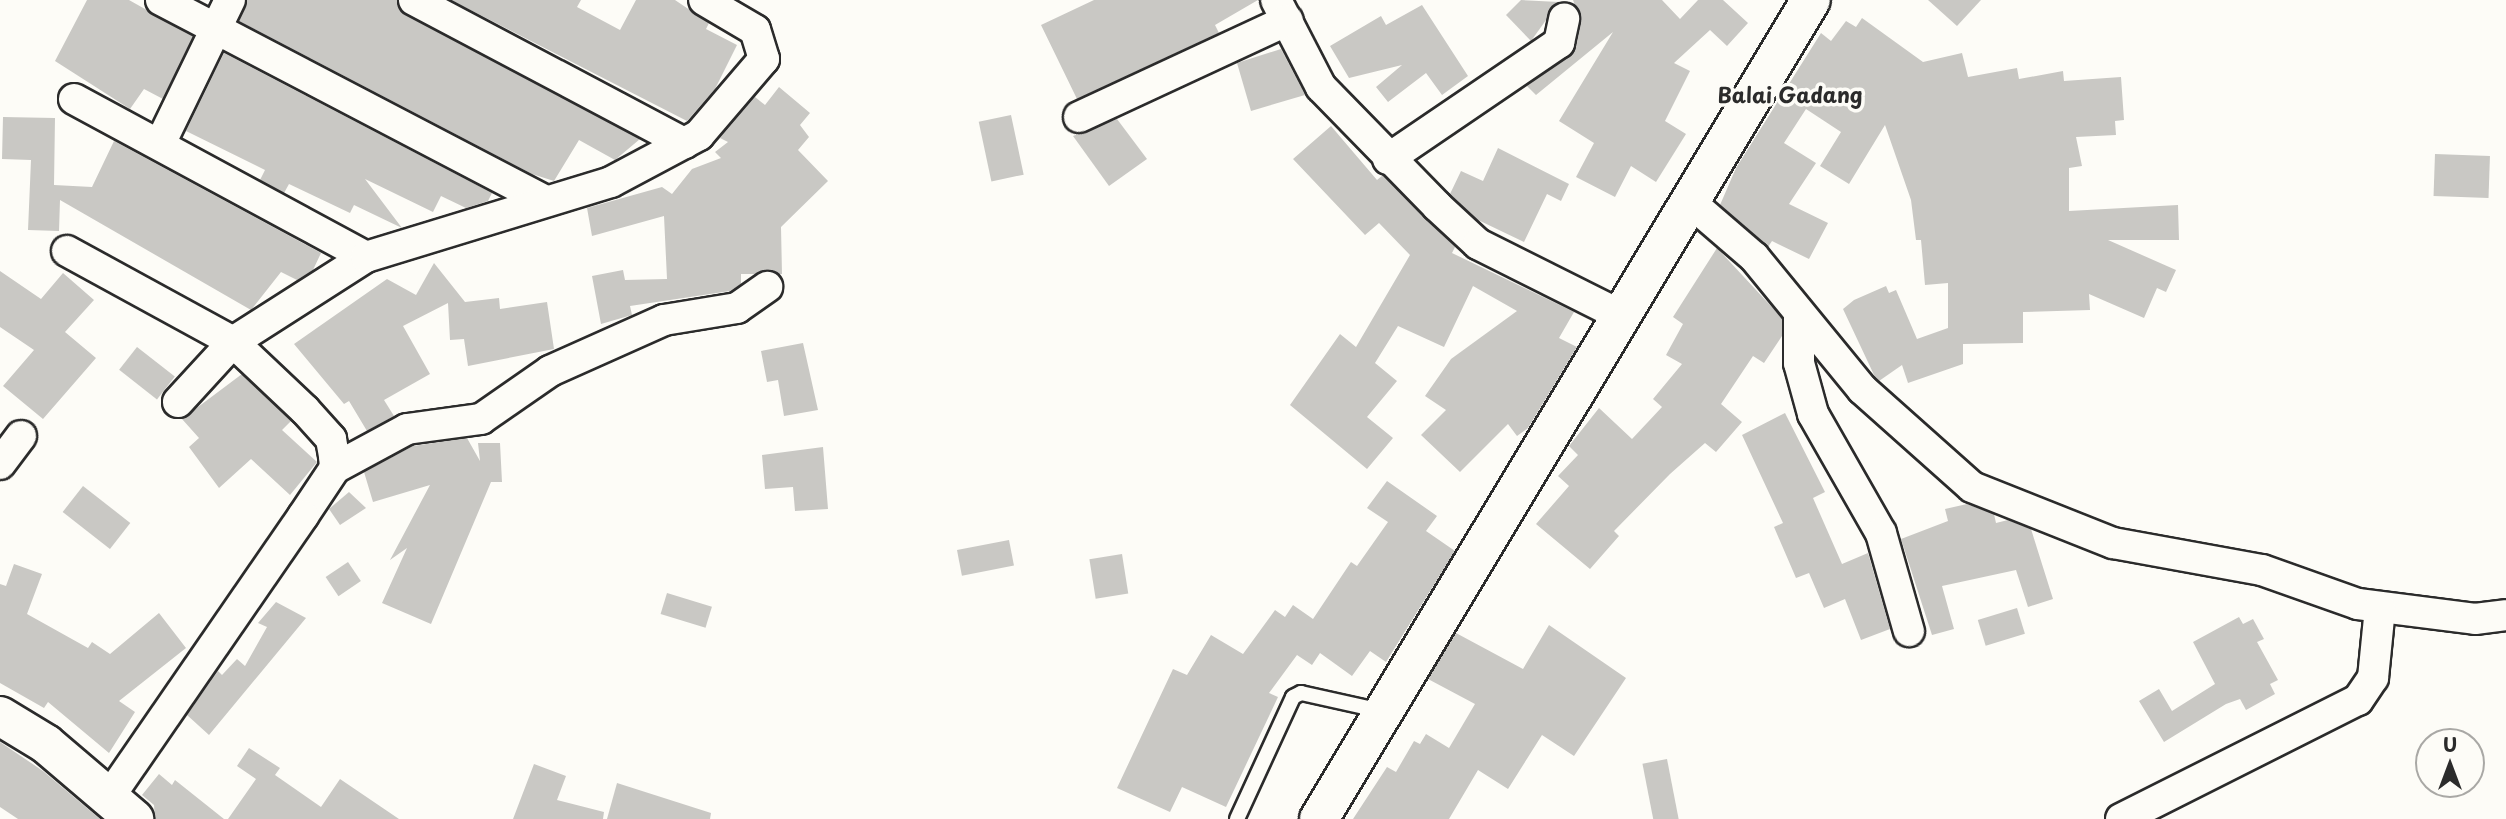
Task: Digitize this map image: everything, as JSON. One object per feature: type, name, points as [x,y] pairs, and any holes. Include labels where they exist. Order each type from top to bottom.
[{"type":"street","points":[[161,0],[545,201]]},
{"type":"street","points":[[160,144],[230,0]]},
{"type":"street","points":[[414,0],[684,143]]},
{"type":"street","points":[[178,402],[233,342],[366,257],[622,177],[699,135],[764,59],[755,30],[704,0]]},
{"type":"street","points":[[1319,819],[1618,314],[1690,202],[1811,0]]},
{"type":"street","points":[[1079,117],[1282,10],[1321,87],[1388,159],[1478,244],[1618,314]]},
{"type":"street","points":[[1388,159],[1559,43],[1564,19]]},
{"type":"street","points":[[74,99],[366,257]]},
{"type":"street","points":[[1690,202],[1754,257],[1799,316],[1862,389],[1972,487],[2113,543],[2262,570],[2380,608],[2475,619],[2506,615]]},
{"type":"street","points":[[67,251],[233,342],[331,439],[335,468]]},
{"type":"street","points":[[0,716],[46,744],[122,808],[335,468],[407,429],[481,419],[550,371],[664,320],[737,307],[767,287]]},
{"type":"street","points":[[1799,316],[1799,363],[1813,414],[1881,533],[1909,631]]},
{"type":"street","points":[[0,464],[21,436]]},
{"type":"street","points":[[2121,819],[2358,701],[2373,678],[2380,608]]},
{"type":"lane","points":[[1237,819],[1293,697],[1383,711]]},
{"type":"building","points":[[87,0],[129,0],[193,36],[163,99],[144,89],[130,109],[55,61]]},
{"type":"building","points":[[247,0],[397,0],[406,15],[640,139],[615,160],[579,140],[554,181],[532,174],[239,21]]},
{"type":"building","points":[[451,0],[581,0],[577,7],[620,30],[636,0],[675,0],[709,23],[706,29],[737,45],[715,89],[687,121]]},
{"type":"building","points":[[1094,0],[1258,0],[1215,25],[1219,33],[1077,99],[1041,25]]},
{"type":"building","points":[[1521,0],[1559,2],[1531,41],[1506,15]]},
{"type":"building","points":[[1573,0],[1662,0],[1680,19],[1698,0],[1723,0],[1748,23],[1727,46],[1710,30],[1674,63],[1690,71],[1665,121],[1686,134],[1656,182],[1631,166],[1615,197],[1576,177],[1594,143],[1559,121],[1613,32],[1536,95],[1527,86],[1576,47],[1581,22]]},
{"type":"building","points":[[1928,0],[1981,0],[1957,26]]},
{"type":"building","points":[[1422,5],[1468,76],[1442,95],[1426,73],[1388,102],[1376,87],[1402,65],[1349,78],[1330,46],[1381,16],[1386,25]]},
{"type":"building","points":[[1862,18],[1923,62],[1962,53],[1968,77],[2017,68],[2019,79],[2063,71],[2064,81],[2121,77],[2124,120],[2115,121],[2116,135],[2076,137],[2082,166],[2069,168],[2069,211],[2178,205],[2179,240],[2108,240],[2176,270],[2166,292],[2157,288],[2144,318],[2089,294],[2090,310],[2023,312],[2023,343],[1963,344],[1963,364],[1908,383],[1902,365],[1879,381],[1875,377],[1843,309],[1854,300],[1886,286],[1889,293],[1896,290],[1917,339],[1948,328],[1948,283],[1925,285],[1921,240],[1916,240],[1911,200],[1885,125],[1849,184],[1820,166],[1841,132],[1806,109],[1784,143],[1816,163],[1789,204],[1828,223],[1809,259],[1772,241],[1768,247],[1720,205],[1736,168],[1821,33],[1831,41],[1846,21],[1856,27]]},
{"type":"building","points":[[1281,49],[1305,95],[1251,111],[1237,63]]},
{"type":"building","points":[[224,53],[492,193],[488,201],[466,208],[441,196],[433,212],[365,179],[402,228],[354,205],[350,213],[289,184],[284,193],[260,180],[265,170],[186,131]]},
{"type":"building","points":[[779,87],[810,113],[800,125],[809,137],[798,150],[828,181],[781,227],[782,274],[741,274],[741,284],[730,291],[630,306],[632,315],[601,324],[592,276],[623,270],[625,280],[667,279],[664,216],[592,236],[587,208],[662,187],[672,194],[692,169],[721,158],[715,152],[728,142],[720,138],[755,97],[765,105]]},
{"type":"building","points":[[1011,115],[1024,175],[991,182],[979,122]]},
{"type":"building","points":[[3,117],[55,118],[54,185],[92,187],[114,141],[321,253],[313,270],[297,280],[281,272],[251,310],[60,200],[59,231],[28,230],[31,160],[2,159]]},
{"type":"building","points":[[1117,119],[1147,159],[1109,186],[1073,136]]},
{"type":"building","points":[[1331,126],[1377,180],[1383,175],[1455,247],[1452,253],[1574,312],[1559,338],[1577,347],[1528,428],[1517,436],[1508,424],[1460,472],[1421,435],[1446,410],[1425,396],[1451,359],[1517,311],[1473,286],[1444,347],[1398,326],[1375,363],[1397,381],[1367,417],[1393,438],[1367,469],[1290,405],[1340,334],[1356,347],[1410,255],[1379,223],[1365,235],[1293,159]]},
{"type":"building","points":[[1498,148],[1569,184],[1561,201],[1547,194],[1524,242],[1476,219],[1450,194],[1461,171],[1483,181]]},
{"type":"building","points":[[2435,154],[2490,156],[2489,198],[2434,196]]},
{"type":"building","points":[[1717,248],[1782,318],[1782,336],[1764,363],[1753,356],[1721,404],[1742,422],[1716,452],[1705,443],[1670,474],[1614,531],[1619,536],[1590,569],[1536,524],[1569,486],[1558,476],[1578,455],[1569,446],[1599,408],[1632,439],[1662,407],[1653,399],[1682,364],[1666,355],[1683,324],[1673,317]]},
{"type":"building","points":[[434,263],[465,302],[499,298],[500,309],[547,302],[554,349],[468,366],[464,339],[450,340],[448,303],[403,326],[430,374],[384,400],[394,416],[367,431],[349,401],[344,404],[294,344],[387,279],[416,295]]},
{"type":"building","points":[[0,271],[41,299],[63,273],[94,300],[65,332],[96,358],[43,419],[3,386],[34,350],[0,327]]},
{"type":"building","points":[[803,343],[818,410],[784,416],[778,380],[767,382],[761,351]]},
{"type":"building","points":[[137,347],[175,377],[157,399],[119,370]]},
{"type":"building","points":[[242,374],[291,421],[282,430],[317,462],[290,495],[251,459],[219,488],[189,447],[199,438],[182,419]]},
{"type":"building","points":[[1785,413],[1825,492],[1813,498],[1842,564],[1868,553],[1890,629],[1861,640],[1845,599],[1824,608],[1809,573],[1796,578],[1774,527],[1783,523],[1742,435]]},
{"type":"building","points":[[467,438],[480,461],[478,443],[500,443],[502,482],[491,482],[431,624],[382,603],[407,548],[390,560],[430,485],[373,502],[364,472],[413,446]]},
{"type":"building","points":[[823,447],[828,509],[795,511],[793,487],[765,489],[762,455]]},
{"type":"building","points":[[1387,481],[1437,516],[1426,531],[1455,551],[1386,662],[1370,651],[1352,676],[1320,653],[1312,665],[1297,655],[1269,693],[1278,697],[1226,807],[1182,787],[1170,812],[1117,788],[1173,669],[1187,675],[1211,635],[1243,654],[1275,610],[1285,617],[1293,605],[1313,619],[1351,562],[1357,566],[1388,522],[1367,508]]},
{"type":"building","points":[[83,486],[130,523],[110,549],[63,512]]},
{"type":"building","points":[[349,492],[366,508],[340,525],[329,509]]},
{"type":"building","points":[[1967,504],[1994,514],[1996,523],[2008,520],[2031,529],[2053,599],[2028,607],[2016,570],[1942,586],[1954,629],[1932,635],[1901,539],[1948,521],[1945,509]]},
{"type":"building","points":[[1009,540],[1014,566],[962,576],[957,550]]},
{"type":"building","points":[[1122,554],[1128,594],[1096,599],[1089,559]]},
{"type":"building","points":[[348,562],[361,581],[338,596],[326,577]]},
{"type":"building","points":[[14,564],[42,574],[27,614],[88,648],[92,642],[110,654],[159,613],[186,648],[119,701],[135,712],[109,753],[48,702],[44,708],[0,683],[0,584],[6,586]]},
{"type":"building","points":[[667,593],[712,607],[706,628],[661,614]]},
{"type":"building","points":[[276,602],[306,618],[209,735],[187,715],[218,671],[222,675],[237,659],[245,666],[267,627],[258,623]]},
{"type":"building","points":[[2017,608],[2025,634],[1986,646],[1978,620]]},
{"type":"building","points":[[2239,617],[2243,624],[2253,619],[2264,639],[2257,642],[2278,680],[2270,684],[2275,694],[2246,710],[2240,699],[2226,704],[2164,742],[2139,701],[2159,689],[2172,711],[2215,684],[2193,642]]},
{"type":"building","points":[[1549,625],[1626,678],[1574,756],[1542,735],[1508,789],[1478,770],[1449,819],[1353,819],[1387,767],[1396,772],[1414,741],[1420,744],[1426,734],[1449,748],[1475,704],[1428,679],[1456,633],[1523,669]]},
{"type":"building","points":[[0,742],[43,771],[100,819],[18,819],[0,807]]},
{"type":"building","points":[[249,748],[280,768],[275,775],[321,807],[340,779],[399,819],[228,819],[256,779],[237,766]]},
{"type":"building","points":[[1667,759],[1679,819],[1653,819],[1642,764]]},
{"type":"building","points":[[534,764],[566,776],[557,800],[604,812],[603,819],[513,819]]},
{"type":"building","points":[[159,774],[172,785],[175,780],[224,819],[155,819],[154,805],[142,795]]},
{"type":"building","points":[[617,783],[711,813],[710,819],[607,819]]},
{"type":"district","name":"Balai Gadang","points":[[1790,94]]}]
